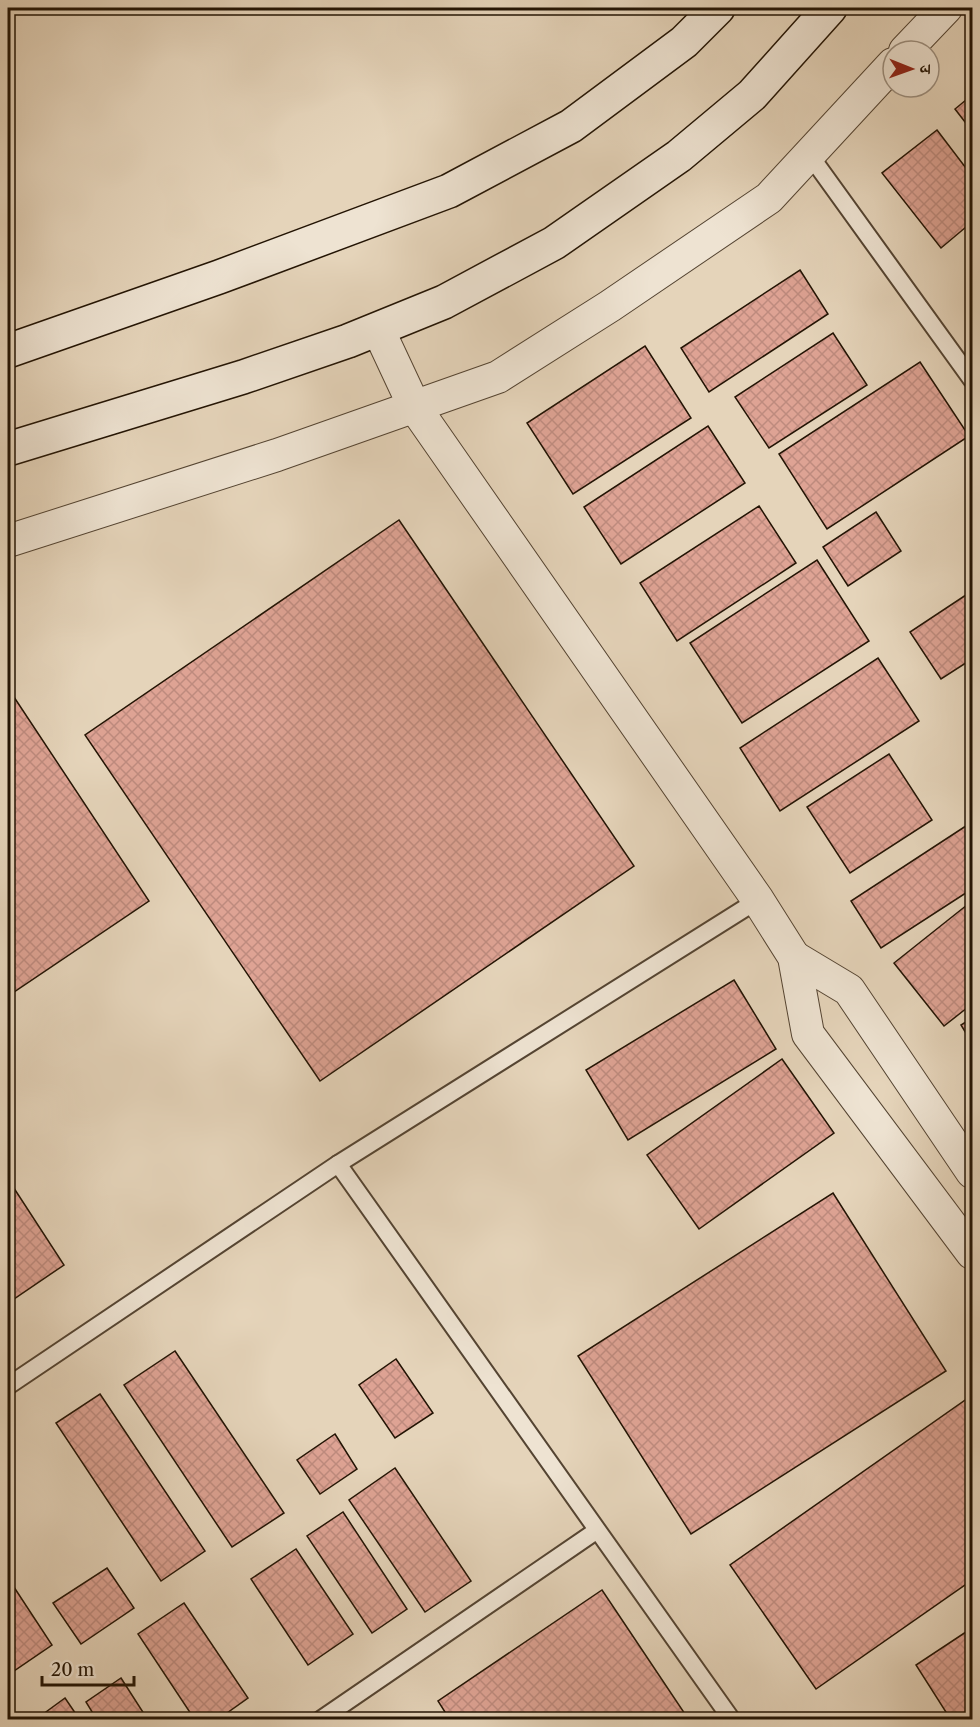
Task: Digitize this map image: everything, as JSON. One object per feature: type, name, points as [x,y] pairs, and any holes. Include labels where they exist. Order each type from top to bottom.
[{"type":"main road","points":[[8,351],[219,277],[449,191],[571,126],[684,42],[718,8]]},
{"type":"main road","points":[[8,449],[243,377],[378,329],[444,302],[554,243],[679,156],[752,94],[830,8]]},
{"type":"street","points":[[916,39],[946,8]]},
{"type":"street","points":[[8,541],[277,455],[498,377],[610,306],[768,198],[881,77]]},
{"type":"street","points":[[378,329],[414,406],[758,900],[794,957],[808,1034],[972,1253]]},
{"type":"street","points":[[794,957],[849,990],[972,1172]]},
{"type":"lane","points":[[809,154],[972,380]]},
{"type":"lane","points":[[8,1386],[338,1164],[758,900]]},
{"type":"lane","points":[[338,1164],[732,1719]]},
{"type":"lane","points":[[320,1719],[596,1530]]},
{"type":"building","points":[[972,95],[972,131],[955,109]]},
{"type":"building","points":[[937,130],[972,176],[972,222],[941,248],[882,173]]},
{"type":"building","points":[[800,270],[828,314],[709,392],[681,348]]},
{"type":"building","points":[[833,333],[867,385],[769,448],[735,397]]},
{"type":"building","points":[[645,346],[691,418],[573,494],[527,423]]},
{"type":"building","points":[[920,362],[969,436],[827,529],[779,454]]},
{"type":"building","points":[[708,426],[745,483],[621,564],[584,507]]},
{"type":"building","points":[[759,506],[796,563],[677,641],[640,583]]},
{"type":"building","points":[[876,512],[901,551],[848,586],[823,547]]},
{"type":"building","points":[[399,520],[634,866],[320,1081],[85,735]]},
{"type":"building","points":[[817,560],[869,641],[742,723],[690,643]]},
{"type":"building","points":[[972,591],[972,659],[941,679],[910,632]]},
{"type":"building","points":[[878,658],[919,721],[780,811],[740,748]]},
{"type":"building","points":[[8,688],[149,901],[8,996]]},
{"type":"building","points":[[889,754],[932,820],[850,873],[807,807]]},
{"type":"building","points":[[972,822],[972,889],[881,948],[851,901]]},
{"type":"building","points":[[972,901],[972,1004],[944,1026],[894,963]]},
{"type":"building","points":[[734,980],[776,1049],[628,1140],[586,1070]]},
{"type":"building","points":[[972,1018],[972,1043],[961,1025]]},
{"type":"building","points":[[782,1059],[834,1133],[699,1229],[647,1155]]},
{"type":"building","points":[[8,1179],[64,1265],[8,1303]]},
{"type":"building","points":[[833,1193],[946,1371],[691,1534],[578,1356]]},
{"type":"building","points":[[175,1351],[284,1513],[232,1547],[124,1385]]},
{"type":"building","points":[[396,1359],[433,1413],[395,1438],[359,1385]]},
{"type":"building","points":[[100,1394],[205,1551],[161,1581],[56,1423]]},
{"type":"building","points":[[971,1396],[972,1580],[816,1689],[730,1565]]},
{"type":"building","points":[[335,1434],[357,1469],[320,1494],[297,1460]]},
{"type":"building","points":[[395,1468],[471,1581],[425,1612],[349,1500]]},
{"type":"building","points":[[343,1512],[407,1609],[372,1633],[307,1536]]},
{"type":"building","points":[[296,1549],[353,1634],[308,1665],[251,1579]]},
{"type":"building","points":[[107,1568],[134,1608],[81,1644],[53,1603]]},
{"type":"building","points":[[8,1578],[52,1645],[8,1675]]},
{"type":"building","points":[[602,1590],[689,1720],[450,1720],[438,1701]]},
{"type":"building","points":[[184,1603],[248,1698],[217,1720],[195,1720],[138,1634]]},
{"type":"building","points":[[972,1628],[972,1720],[951,1720],[916,1665]]},
{"type":"building","points":[[121,1678],[148,1720],[97,1720],[86,1702]]},
{"type":"building","points":[[65,1698],[80,1720],[35,1720]]}]
